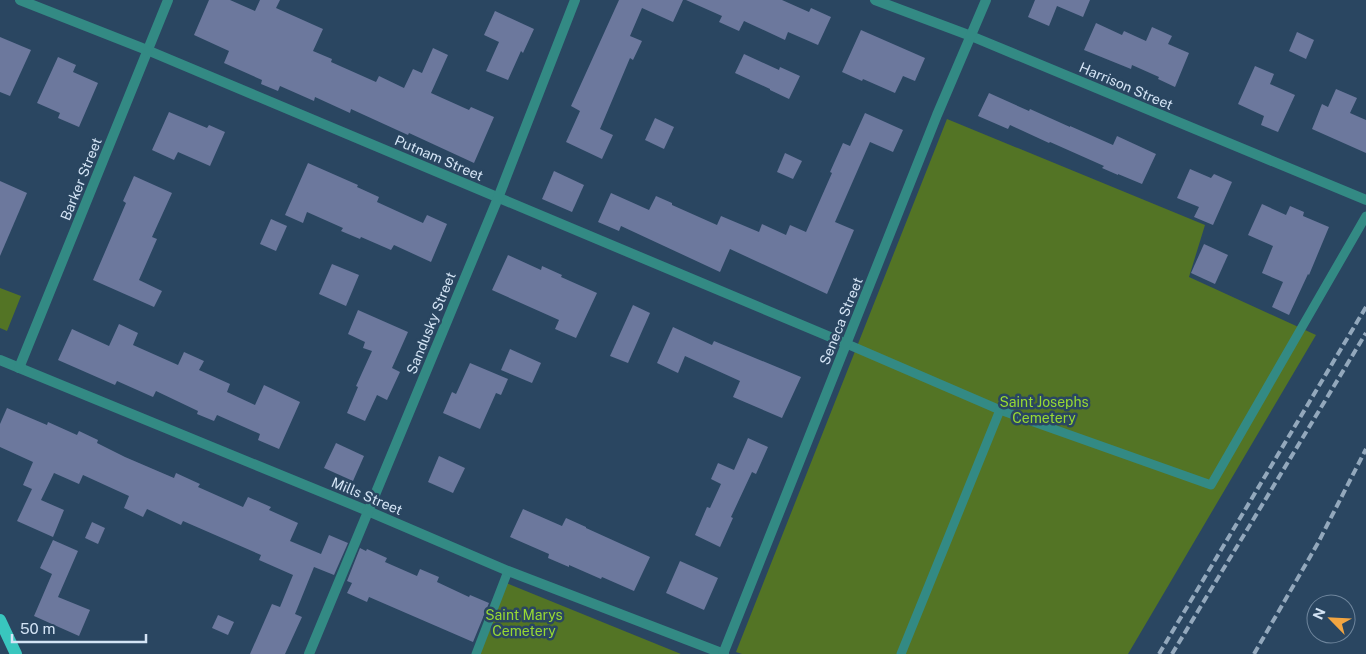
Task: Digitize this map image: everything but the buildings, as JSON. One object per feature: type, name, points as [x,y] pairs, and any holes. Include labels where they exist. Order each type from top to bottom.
[{"type":"main road","points":[[0,620],[16,654]]},
{"type":"street","name":"Putnam Street","points":[[20,0],[147,50],[846,344]]},
{"type":"street","name":"Barker Street","points":[[19,368],[168,0]]},
{"type":"street","name":"Sandusky Street","points":[[309,654],[498,198],[575,0]]},
{"type":"street","name":"Harrison Street","points":[[875,0],[971,36],[1366,200]]},
{"type":"street","name":"Seneca Street","points":[[724,654],[937,115],[986,0]]},
{"type":"street","name":"Mills Street","points":[[0,360],[508,571],[724,654]]},
{"type":"lane","points":[[846,344],[1000,410],[1211,485],[1366,216]]},
{"type":"lane","points":[[901,654],[1000,410]]},
{"type":"lane","points":[[476,654],[508,571]]},
{"type":"green space","name":"Saint Josephs Cemetery","points":[[947,119],[1205,225],[1189,277],[1316,335],[1128,654],[742,654],[736,652]]},
{"type":"green space","points":[[0,288],[21,296],[7,331],[0,328]]},
{"type":"green space","name":"Saint Marys Cemetery","points":[[506,583],[681,654],[477,654]]},
{"type":"railway","points":[[1159,654],[1366,307]]},
{"type":"railway","points":[[1172,654],[1366,333]]},
{"type":"railway","points":[[1254,654],[1318,543],[1366,449]]}]
